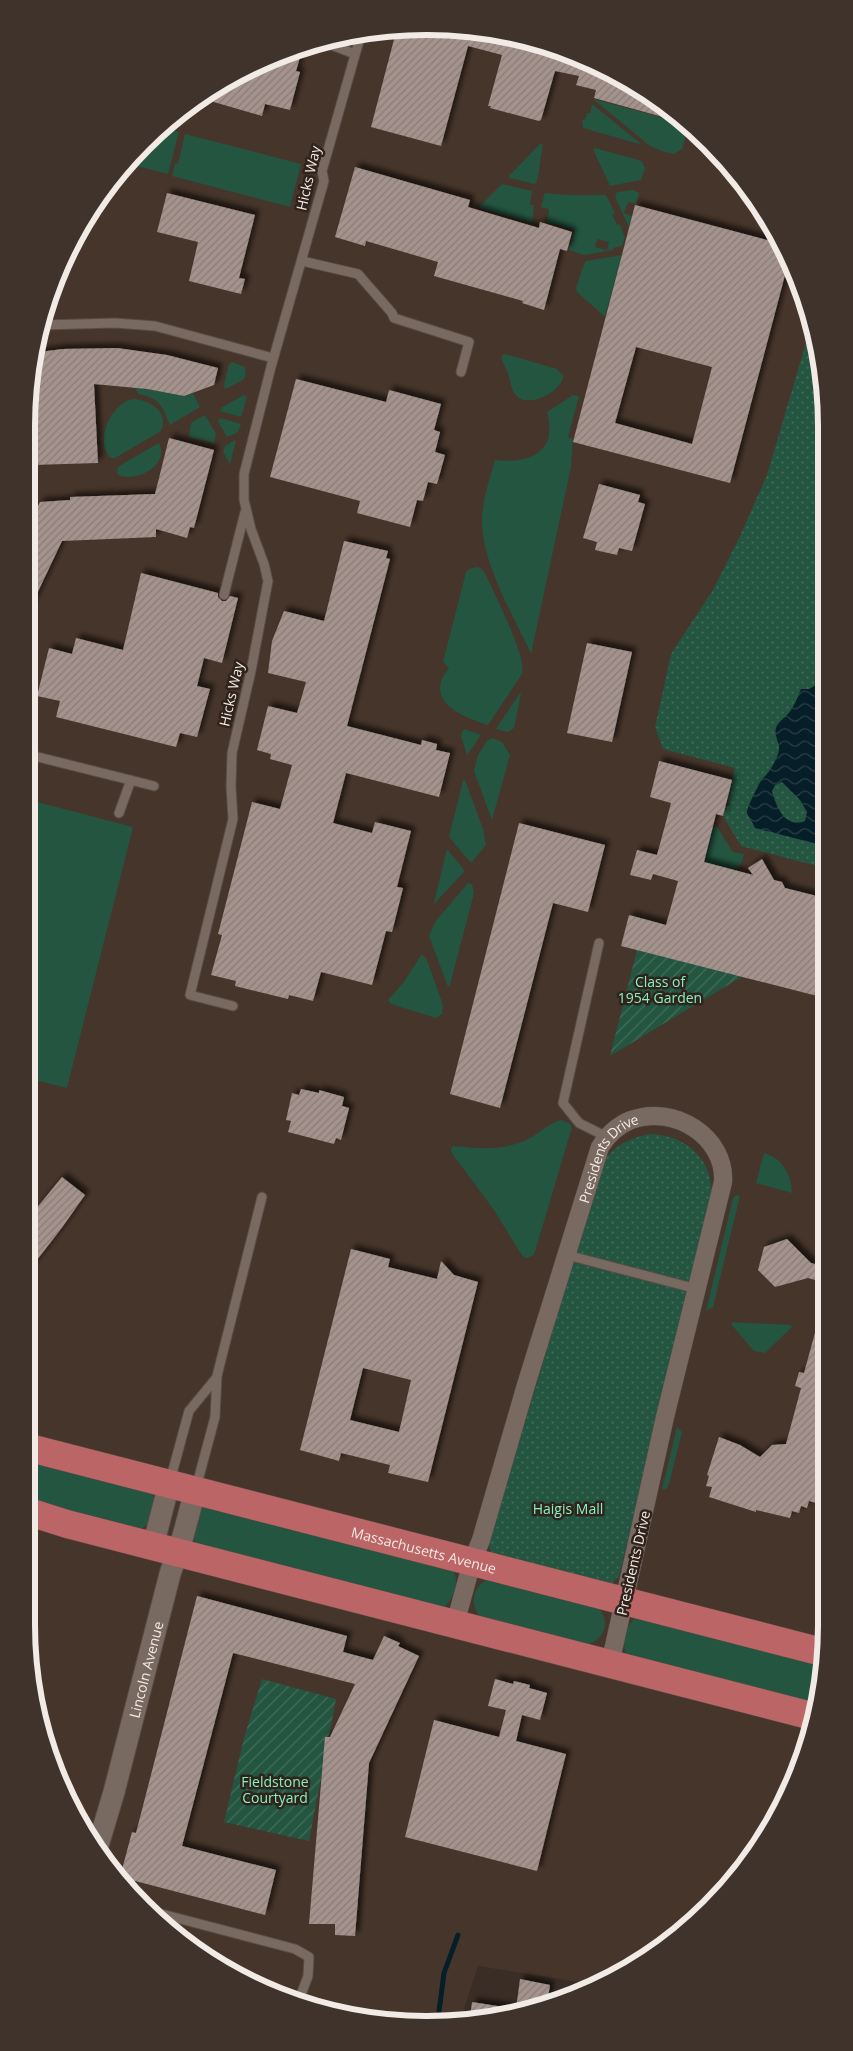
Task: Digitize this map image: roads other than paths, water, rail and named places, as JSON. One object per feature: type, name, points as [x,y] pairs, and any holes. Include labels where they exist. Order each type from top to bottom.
[{"type":"main road","name":"Massachusetts Avenue","points":[[35,1449],[817,1651]]},
{"type":"main road","points":[[35,1514],[67,1524],[807,1715]]},
{"type":"street","name":"Presidents Drive","points":[[455,1624],[472,1562],[481,1540],[594,1161],[607,1137],[631,1120],[649,1116],[669,1118],[701,1131],[715,1148],[724,1171],[723,1182],[628,1577],[610,1664]]},
{"type":"street","name":"Lincoln Avenue","points":[[100,1841],[114,1792],[165,1549],[169,1484]]},
{"type":"street","name":"Lincoln Avenue","points":[[165,1549],[195,1491]]},
{"type":"lane","name":"Hicks Way","points":[[233,1006],[190,996],[233,820],[232,756],[268,581],[251,529],[246,506],[244,474],[273,358],[324,181],[322,171],[359,41]]},
{"type":"lane","points":[[334,46],[355,54]]},
{"type":"lane","points":[[302,261],[358,274],[392,313],[394,318],[469,342],[461,372]]},
{"type":"lane","points":[[48,326],[115,323],[155,326],[273,358]]},
{"type":"lane","points":[[224,595],[246,506]]},
{"type":"lane","points":[[35,756],[154,786]]},
{"type":"lane","points":[[119,813],[131,780]]},
{"type":"lane","points":[[599,943],[563,1103],[579,1123],[607,1137]]},
{"type":"lane","points":[[195,1491],[215,1417],[218,1376],[262,1196]]},
{"type":"lane","points":[[567,1255],[697,1289]]},
{"type":"lane","points":[[169,1484],[189,1411],[218,1376]]},
{"type":"lane","points":[[163,1914],[295,1949],[309,1957],[308,1976],[301,1995]]},
{"type":"water","points":[[818,684],[818,844],[755,828],[747,813],[750,802],[761,780],[770,770],[778,755],[779,747],[775,733],[777,726],[791,710],[801,689],[809,689]],"holes":[[[782,782],[800,800],[807,812],[805,821],[798,823],[792,822],[782,815],[772,791],[775,785]]]},
{"type":"waterway","points":[[438,2016],[444,1973],[458,1935]]},
{"type":"park label","name":"Class of 1954 Garden","points":[[660,990]]},
{"type":"park label","name":"Haigis Mall","points":[[568,1508]]},
{"type":"park label","name":"Fieldstone Courtyard","points":[[275,1789]]}]
